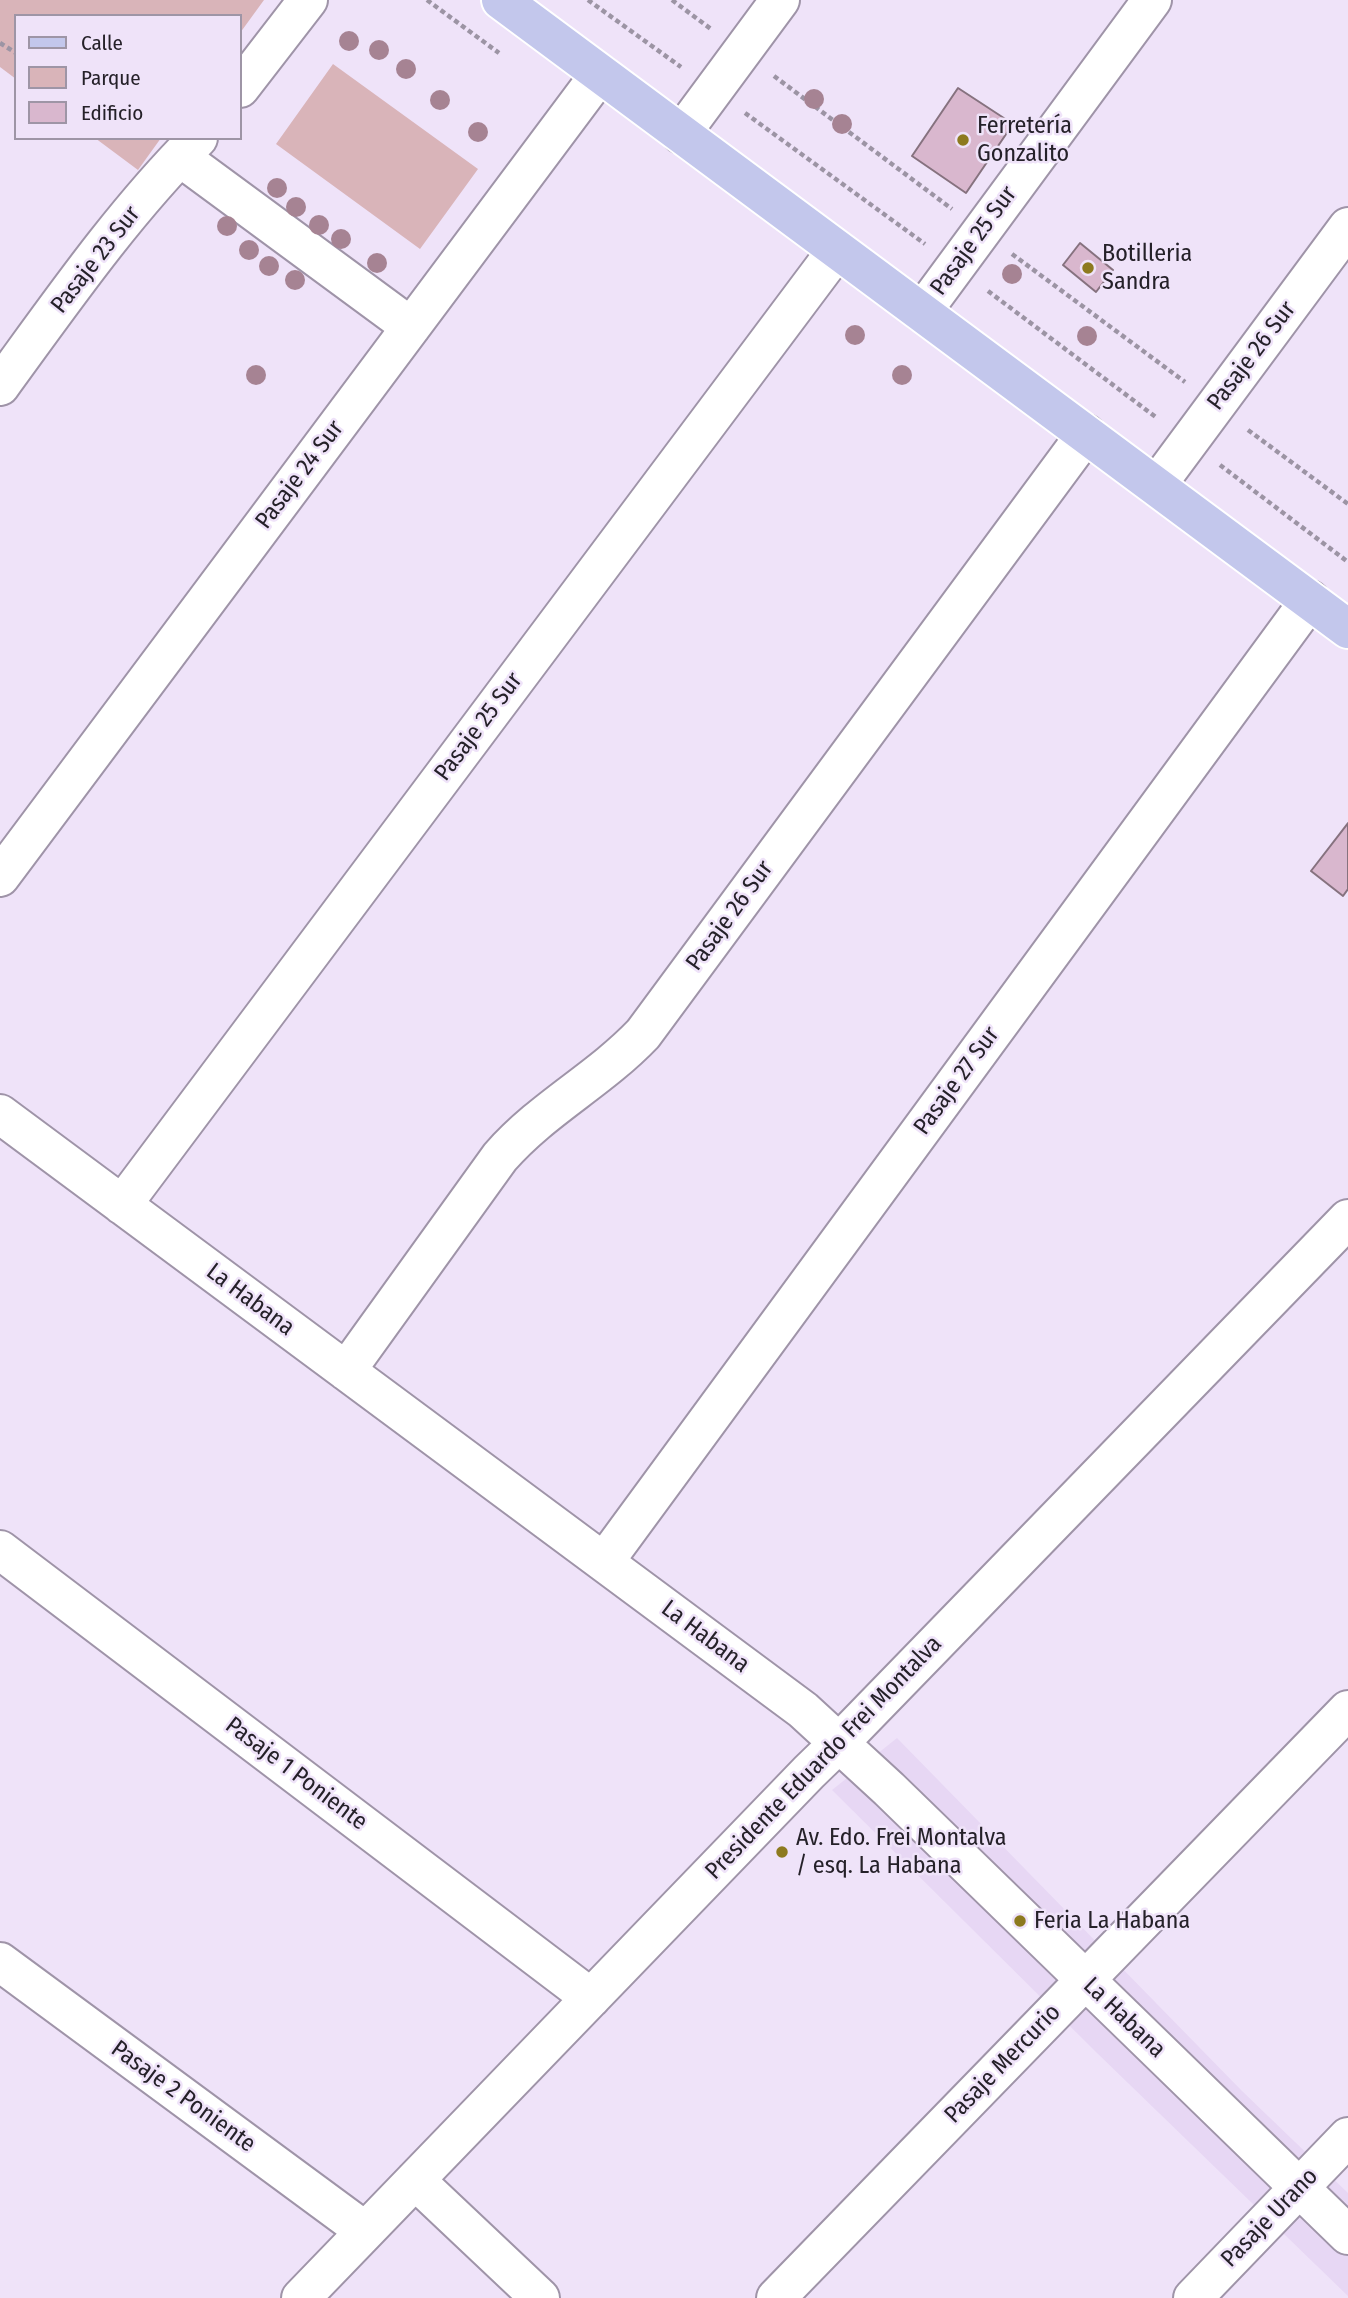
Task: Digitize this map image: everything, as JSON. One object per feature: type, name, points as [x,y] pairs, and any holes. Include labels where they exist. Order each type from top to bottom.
[{"type":"main road","points":[[501,0],[1348,628]]},
{"type":"street","points":[[242,85],[308,0]]},
{"type":"street","points":[[681,134],[780,0]]},
{"type":"street","name":"Pasaje 25 Sur","points":[[922,312],[1152,0]]},
{"type":"street","name":"Pasaje 24 Sur","points":[[0,877],[600,74]]},
{"type":"street","points":[[189,147],[411,327]]},
{"type":"street","name":"Pasaje 23 Sur","points":[[0,386],[96,256],[189,147]]},
{"type":"street","name":"Pasaje 26 Sur","points":[[1156,486],[1348,227]]},
{"type":"street","name":"Pasaje 25 Sur","points":[[122,1205],[837,250]]},
{"type":"street","name":"Pasaje 26 Sur","points":[[346,1371],[500,1157],[521,1133],[546,1111],[605,1070],[643,1034],[1086,434]]},
{"type":"street","name":"Pasaje 27 Sur","points":[[604,1562],[1310,600]]},
{"type":"street","name":"La Habana","points":[[0,1115],[803,1710],[840,1742],[1348,2235]]},
{"type":"street","name":"Presidente Eduardo Frei Montalva","points":[[301,2298],[808,1772],[1345,1229]]},
{"type":"street","name":"Pasaje 1 Poniente","points":[[0,1549],[591,1998]]},
{"type":"street","name":"Pasaje Mercurio","points":[[776,2298],[1348,1710]]},
{"type":"street","name":"Pasaje 2 Poniente","points":[[0,1962],[365,2231]]},
{"type":"street","name":"Pasaje Urano","points":[[1192,2298],[1348,2137]]},
{"type":"street","points":[[415,2180],[540,2298]]},
{"type":"shaded area","name":"Feria La Habana","points":[[897,1738],[1242,2091],[1348,2193],[1348,2296],[1097,2053],[832,1790]]},
{"type":"green space","points":[[0,0],[264,0],[242,30],[242,14],[14,14],[14,78],[0,67]]},
{"type":"green space","points":[[333,64],[478,169],[420,249],[276,144]]},
{"type":"green space","points":[[98,140],[160,140],[138,170]]},
{"type":"building","name":"Ferretería Gonzalito","points":[[958,88],[1013,124],[966,193],[912,156]]},
{"type":"building","name":"Botilleria Sandra","points":[[1080,243],[1113,270],[1096,292],[1063,265]]},
{"type":"building","points":[[1348,823],[1348,889],[1343,896],[1311,871]]},
{"type":"place","name":"Ferretería Gonzalito","points":[[963,140]]},
{"type":"place","name":"Botilleria Sandra","points":[[1088,268]]},
{"type":"place","name":"Av. Edo. Frei Montalva / esq. La Habana","points":[[782,1852]]},
{"type":"place","name":"Feria La Habana","points":[[1020,1921]]}]
